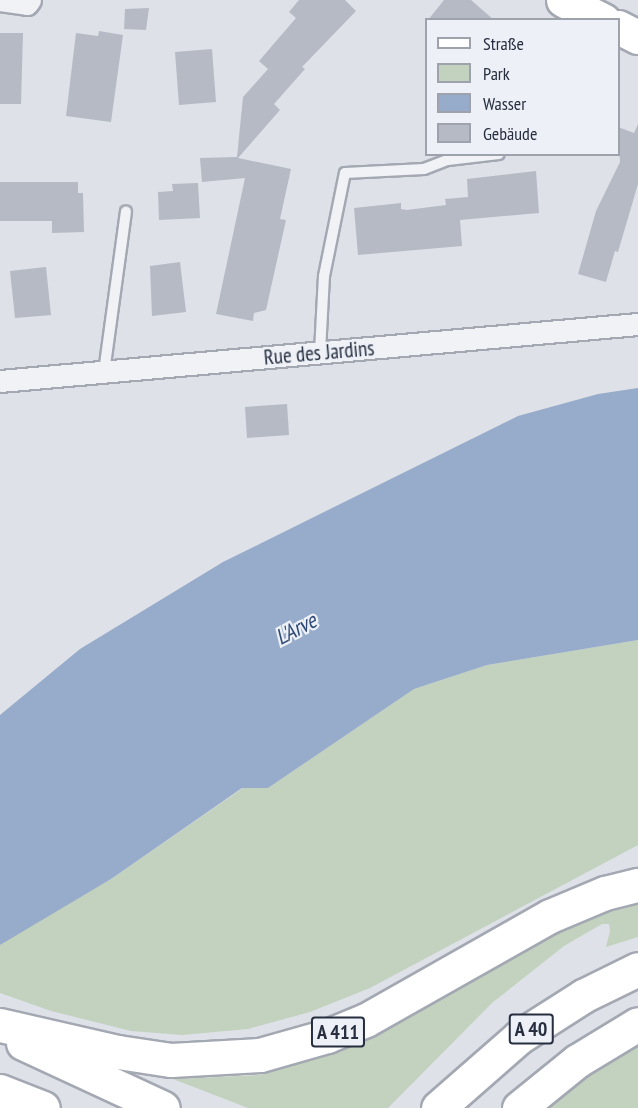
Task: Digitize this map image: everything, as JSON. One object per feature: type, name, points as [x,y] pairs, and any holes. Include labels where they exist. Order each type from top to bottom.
[{"type":"main road","points":[[563,0],[599,18]]},
{"type":"main road","points":[[620,28],[638,37]]},
{"type":"main road","name":"A 411","points":[[3,1029],[171,1060],[220,1060],[269,1053],[366,1020],[550,916],[604,893],[638,885]]},
{"type":"main road","name":"A 40","points":[[438,1108],[519,1037],[583,996],[638,969]]},
{"type":"main road","points":[[519,1108],[577,1061],[638,1024]]},
{"type":"main road","name":"A 411","points":[[3,1029],[163,1108]]},
{"type":"main road","points":[[0,1091],[43,1108]]},
{"type":"street","points":[[0,0],[27,4],[30,0]]},
{"type":"street","name":"Rue des Jardins","points":[[0,381],[638,324]]},
{"type":"lane","points":[[320,352],[324,276],[345,173],[424,169],[448,159],[479,156]]},
{"type":"lane","points":[[104,372],[126,211]]},
{"type":"green space","points":[[638,640],[638,845],[370,988],[310,1012],[248,1029],[182,1035],[131,1031],[51,1011],[0,993],[0,945],[12,936],[111,879],[243,788],[268,788],[414,689],[487,665]]},
{"type":"green space","points":[[638,903],[638,937],[606,947],[610,931],[609,924],[602,924],[564,946],[492,1003],[388,1108],[248,1108],[173,1079],[260,1075],[335,1053],[406,1020],[562,927]]},
{"type":"green space","points":[[638,1042],[638,1108],[545,1108],[584,1077]]},
{"type":"water","name":"L'Arve","points":[[638,388],[638,640],[487,665],[414,689],[268,788],[242,788],[111,879],[0,945],[0,715],[80,649],[223,562],[518,416],[598,394]]},
{"type":"building","points":[[299,0],[345,0],[356,11],[302,67],[305,69],[274,104],[280,110],[238,158],[291,169],[280,219],[286,220],[266,310],[254,313],[253,321],[216,314],[245,178],[202,182],[200,158],[237,157],[243,97],[268,69],[259,61],[296,18],[289,12]]},
{"type":"building","points":[[444,0],[471,0],[492,18],[430,18]]},
{"type":"building","points":[[149,8],[146,30],[124,29],[125,9]]},
{"type":"building","points":[[99,31],[123,35],[111,122],[66,116],[76,33],[98,36]]},
{"type":"building","points":[[0,33],[23,33],[21,104],[0,104]]},
{"type":"building","points":[[212,49],[216,102],[179,105],[175,52]]},
{"type":"building","points":[[638,124],[638,184],[618,252],[615,251],[606,282],[578,274],[596,211],[620,162],[620,128],[634,133]]},
{"type":"building","points":[[536,171],[539,213],[460,220],[462,246],[358,255],[354,208],[401,203],[401,209],[407,210],[446,205],[445,199],[468,197],[467,179]]},
{"type":"building","points":[[0,182],[78,182],[78,193],[83,193],[84,232],[52,233],[52,221],[0,221]]},
{"type":"building","points":[[198,183],[200,218],[159,220],[158,192],[173,191],[172,184]]},
{"type":"building","points":[[180,262],[186,312],[152,316],[150,266]]},
{"type":"building","points":[[46,267],[51,315],[15,318],[10,271]]},
{"type":"building","points":[[287,404],[289,435],[247,438],[245,407]]}]
